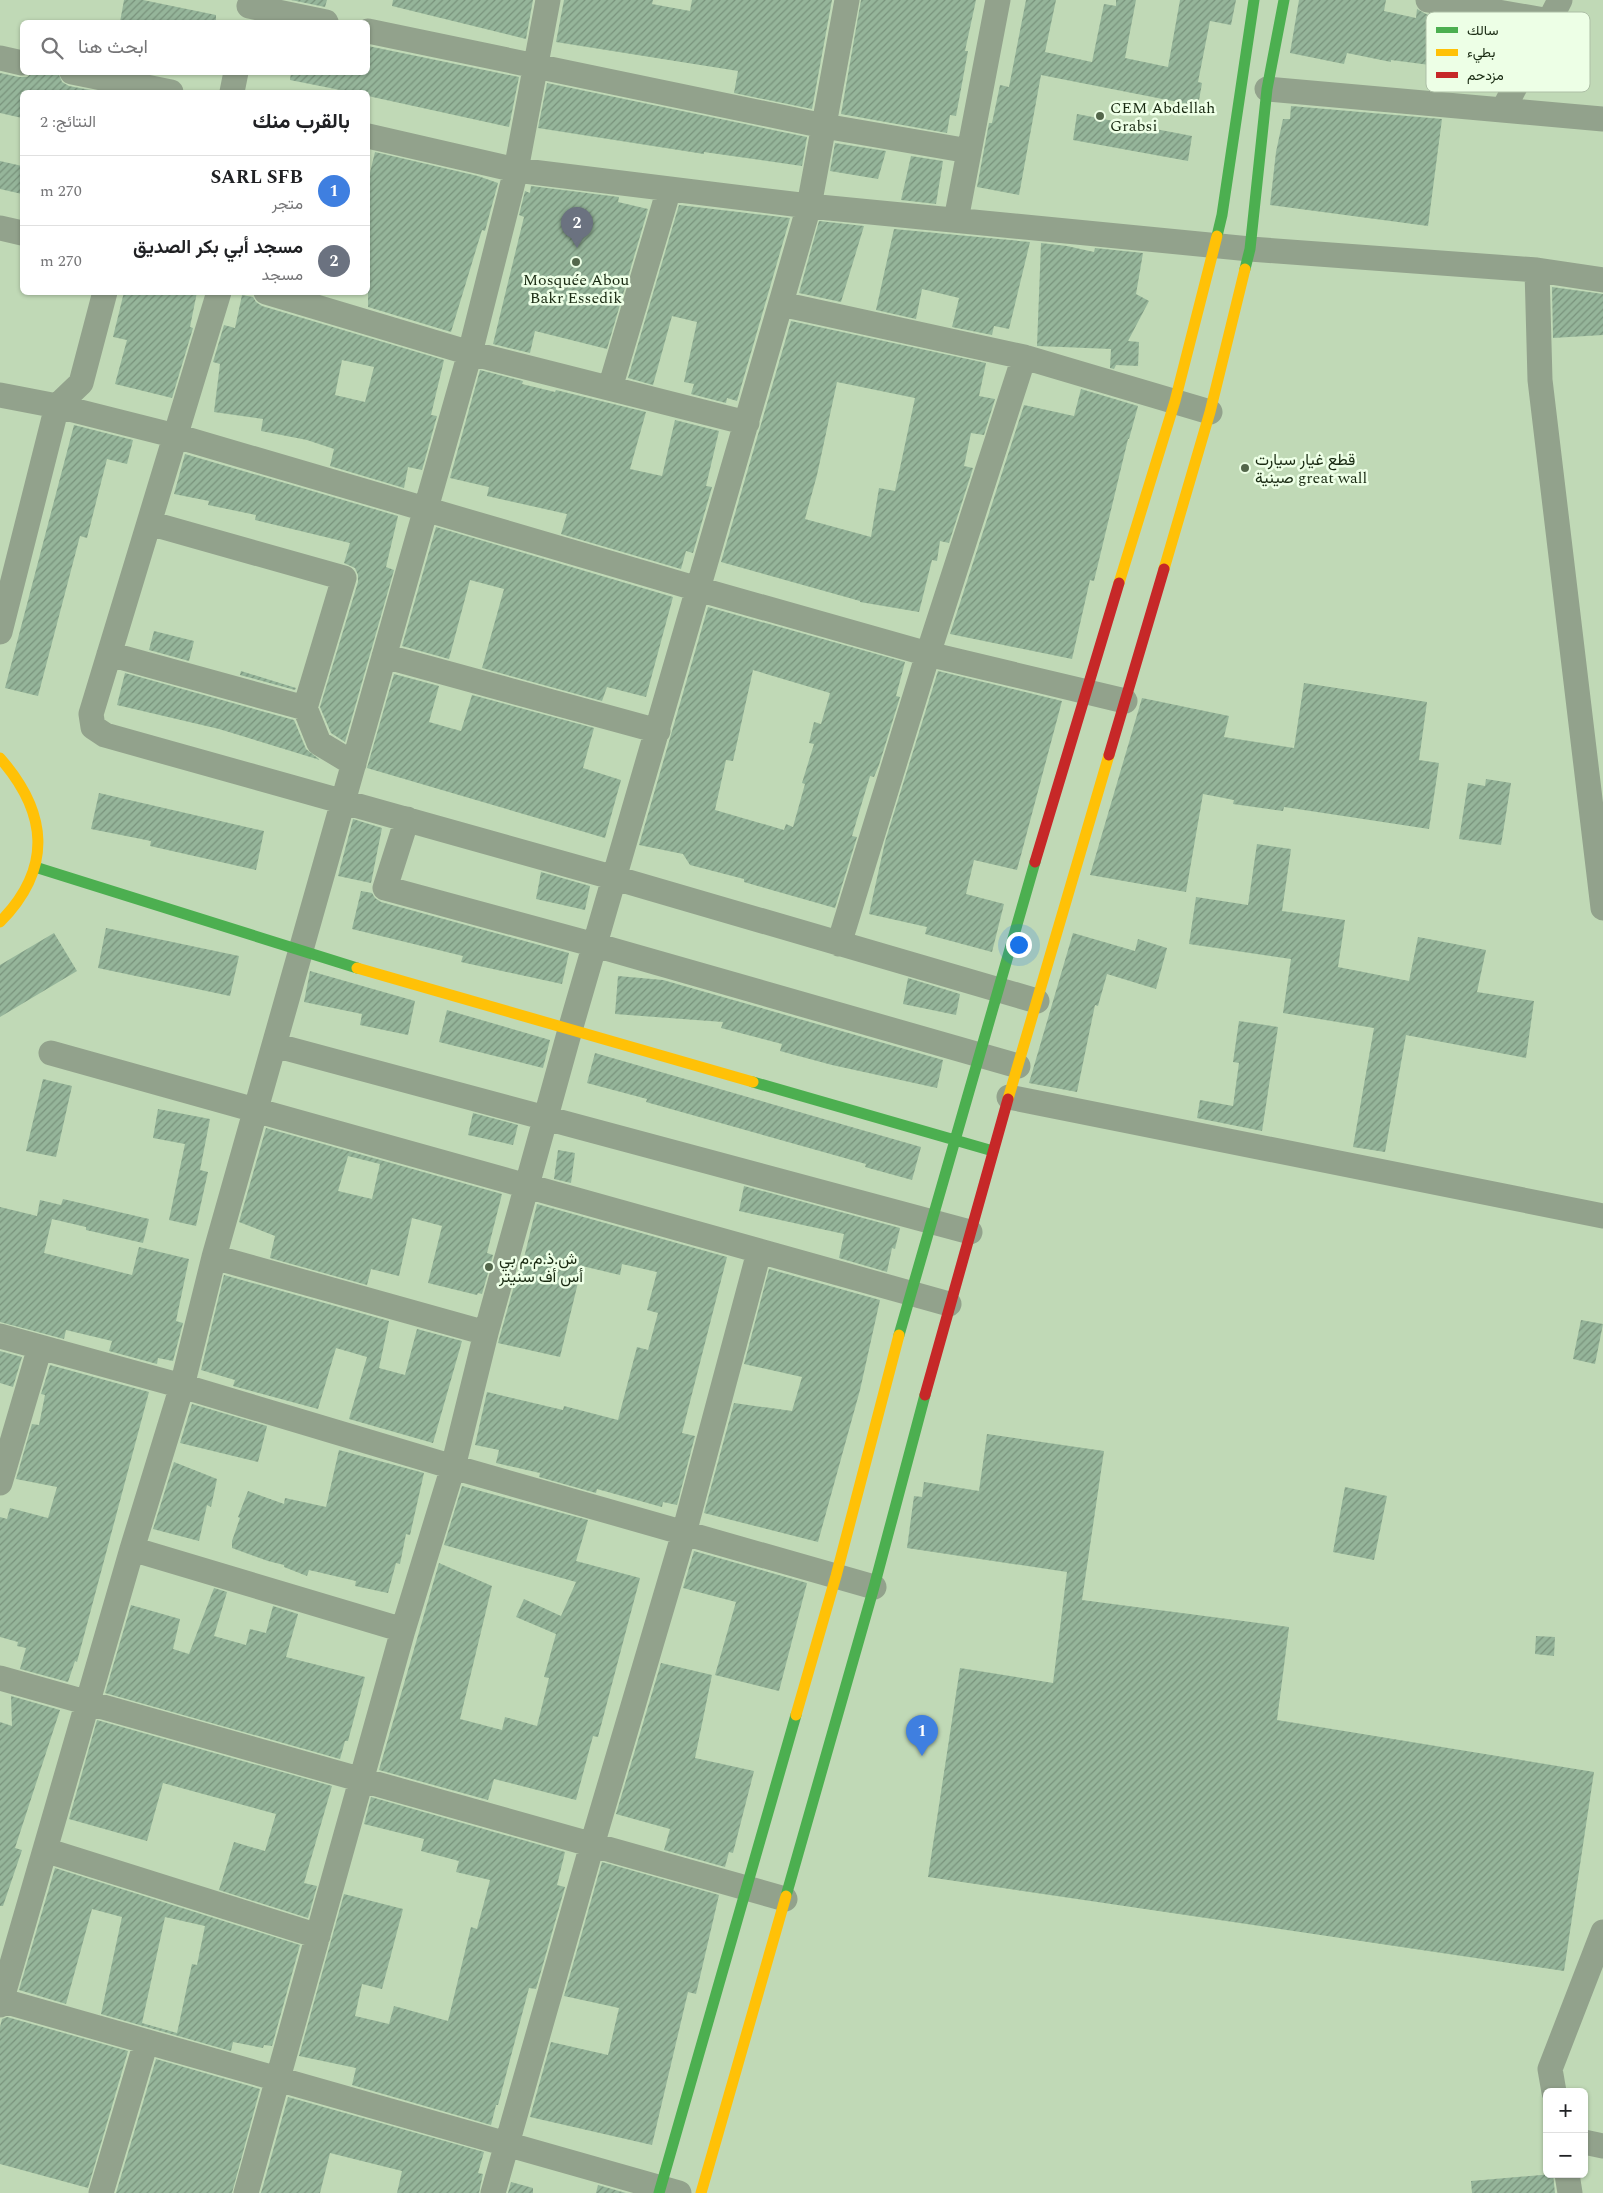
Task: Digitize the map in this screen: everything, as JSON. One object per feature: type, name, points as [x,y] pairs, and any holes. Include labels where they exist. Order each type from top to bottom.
[{"type":"street","points":[[548,0],[516,170],[470,353],[214,1257],[182,1386],[132,1549],[0,2002],[278,2079],[666,2191],[746,1888],[836,1576],[910,1292],[1085,692],[1175,401],[1222,215],[1254,0]]},
{"type":"street","points":[[246,2193],[403,1630],[453,1467],[486,1333],[570,1030],[809,206],[847,0]]},
{"type":"street","points":[[956,220],[997,0]]},
{"type":"street","points":[[701,2193],[874,1587],[949,1304],[1210,412],[1250,249],[1267,89],[1284,0]]},
{"type":"street","points":[[1428,0],[1538,12]]},
{"type":"street","points":[[1495,0],[1543,12]]},
{"type":"street","points":[[248,10],[313,20]]},
{"type":"street","points":[[370,32],[824,126],[969,151]]},
{"type":"street","points":[[0,58],[20,62]]},
{"type":"street","points":[[86,75],[155,90]]},
{"type":"street","points":[[232,90],[235,75]]},
{"type":"street","points":[[1267,89],[1603,119]]},
{"type":"street","points":[[1503,110],[1511,92]]},
{"type":"street","points":[[370,143],[516,170],[809,206],[1250,249],[1537,270],[1603,280]]},
{"type":"street","points":[[610,388],[669,189]]},
{"type":"street","points":[[0,228],[20,233]]},
{"type":"street","points":[[1537,270],[1540,380],[1603,908]]},
{"type":"street","points":[[0,632],[57,406],[81,383],[104,295]]},
{"type":"street","points":[[218,295],[91,714],[93,726],[105,735],[614,878],[1037,1001]]},
{"type":"street","points":[[287,295],[328,301],[470,353],[746,423]]},
{"type":"street","points":[[781,304],[1024,356],[1210,412]]},
{"type":"street","points":[[839,944],[928,654],[1024,356]]},
{"type":"street","points":[[0,395],[57,406],[176,436],[698,589],[928,654],[1125,702]]},
{"type":"street","points":[[150,523],[344,578],[305,708],[319,743],[354,764]]},
{"type":"street","points":[[109,654],[305,708]]},
{"type":"street","points":[[384,656],[658,731]]},
{"type":"street","points":[[0,758],[13,770],[27,792],[36,816],[38,842],[35,868],[25,893],[9,915],[0,922]]},
{"type":"street","points":[[407,819],[384,888],[595,945],[1018,1066]]},
{"type":"street","points":[[35,868],[301,952],[993,1151]]},
{"type":"street","points":[[274,1045],[970,1232]]},
{"type":"street","points":[[51,1053],[949,1304]]},
{"type":"street","points":[[1009,1097],[1603,1216]]},
{"type":"street","points":[[493,2193],[592,1845],[684,1533],[759,1252]]},
{"type":"street","points":[[214,1257],[486,1333]]},
{"type":"street","points":[[0,1336],[182,1386],[453,1467],[874,1587]]},
{"type":"street","points":[[0,1483],[40,1347]]},
{"type":"street","points":[[132,1549],[403,1630]]},
{"type":"street","points":[[0,1678],[785,1899]]},
{"type":"street","points":[[45,1850],[318,1936]]},
{"type":"street","points":[[1553,2088],[1550,2068],[1603,1932]]},
{"type":"street","points":[[101,2193],[146,2042]]},
{"type":"street","points":[[1588,2143],[1603,2146]]},
{"type":"street","points":[[1568,2178],[1570,2193]]},
{"type":"building","points":[[124,0],[143,0],[216,15],[216,20],[120,20]]},
{"type":"building","points":[[291,0],[327,0],[325,7]]},
{"type":"building","points":[[393,0],[533,0],[526,39],[392,6]]},
{"type":"building","points":[[564,0],[653,0],[652,4],[690,11],[692,0],[832,0],[812,109],[734,93],[738,71],[556,42]]},
{"type":"building","points":[[861,0],[976,0],[965,51],[968,51],[956,116],[950,115],[947,133],[841,114]]},
{"type":"building","points":[[1026,0],[1056,0],[1045,52],[1092,62],[1104,4],[1116,6],[1116,0],[1136,0],[1125,58],[1168,67],[1180,0],[1236,0],[1231,25],[1210,21],[1198,82],[1202,83],[1198,106],[1041,75],[1019,195],[977,187],[989,123],[992,123],[1000,85],[1009,87]]},
{"type":"building","points":[[1299,0],[1386,0],[1384,11],[1416,18],[1417,9],[1426,14],[1426,64],[1391,60],[1391,62],[1347,53],[1344,64],[1290,53]]},
{"type":"building","points":[[370,46],[519,77],[509,127],[370,96],[370,90],[340,90],[290,80],[291,75],[370,75]]},
{"type":"building","points":[[0,73],[27,77],[29,75],[59,75],[62,82],[69,86],[90,90],[20,90],[20,118],[0,113]]},
{"type":"building","points":[[547,83],[807,137],[802,166],[704,152],[704,154],[538,128]]},
{"type":"building","points":[[1291,106],[1442,119],[1428,226],[1270,205],[1276,152],[1283,119],[1290,119]]},
{"type":"building","points":[[1077,114],[1192,136],[1188,161],[1073,140]]},
{"type":"building","points":[[835,143],[886,151],[878,179],[830,171]]},
{"type":"building","points":[[375,152],[478,176],[498,183],[485,231],[482,230],[451,332],[368,307],[368,295],[370,295],[370,173]]},
{"type":"building","points":[[911,156],[943,161],[936,204],[901,200]]},
{"type":"building","points":[[0,161],[20,166],[20,194],[0,189]]},
{"type":"building","name":"Mosquée Abou Bakr Essedik","points":[[531,186],[619,197],[618,202],[648,209],[607,349],[535,331],[530,353],[493,344],[524,217],[519,215],[525,191],[530,193]]},
{"type":"building","points":[[679,205],[790,218],[737,401],[727,398],[726,403],[691,394],[694,384],[684,382],[697,322],[672,316],[653,385],[628,378]]},
{"type":"building","points":[[819,221],[864,226],[841,302],[799,293]]},
{"type":"building","points":[[894,229],[1030,242],[1009,329],[994,326],[992,335],[952,327],[959,298],[922,289],[916,319],[876,310]]},
{"type":"building","points":[[1041,243],[1094,252],[1095,248],[1143,253],[1136,294],[1149,301],[1128,341],[1139,342],[1138,366],[1116,365],[1114,369],[1110,368],[1111,349],[1037,346]]},
{"type":"building","points":[[1552,287],[1603,294],[1603,335],[1553,338]]},
{"type":"building","points":[[123,295],[196,295],[190,327],[193,328],[172,398],[115,384],[127,340],[113,337]]},
{"type":"building","points":[[242,295],[253,297],[262,306],[444,360],[431,415],[437,416],[422,470],[408,467],[404,488],[330,466],[334,449],[307,440],[261,431],[263,419],[214,412],[220,364],[213,362],[224,325],[235,328]],"holes":[[[342,360],[374,367],[365,402],[335,395]]]},
{"type":"building","points":[[791,321],[986,363],[979,396],[995,399],[984,435],[971,433],[964,466],[973,468],[949,543],[940,541],[937,561],[932,560],[919,612],[860,602],[721,562]],"holes":[[[837,382],[915,398],[895,491],[879,488],[871,537],[805,519],[817,475]]]},
{"type":"building","points":[[480,370],[523,381],[522,384],[555,392],[556,390],[646,412],[630,469],[662,476],[675,420],[719,431],[706,486],[712,487],[693,553],[686,551],[681,569],[561,534],[567,514],[487,496],[489,487],[450,478]]},
{"type":"building","points":[[1081,389],[1138,406],[1128,439],[1094,581],[1090,580],[1072,659],[950,634],[1024,405],[1074,416]]},
{"type":"building","points":[[74,425],[133,440],[127,464],[107,459],[87,538],[80,536],[38,696],[5,688]]},
{"type":"building","points":[[185,454],[398,516],[386,567],[394,570],[345,742],[331,733],[320,707],[358,582],[355,568],[344,563],[350,543],[255,520],[256,515],[208,505],[209,501],[174,494]]},
{"type":"building","points":[[436,527],[673,597],[646,697],[607,687],[602,701],[482,668],[504,589],[470,580],[449,659],[402,646]]},
{"type":"building","points":[[708,607],[905,662],[896,696],[900,697],[879,765],[874,777],[870,776],[852,836],[857,837],[835,908],[744,882],[744,879],[690,865],[683,854],[639,845]],"holes":[[[753,670],[830,693],[821,724],[814,722],[809,743],[814,744],[802,783],[805,784],[793,827],[786,824],[784,830],[715,810],[726,760],[733,761]]]},
{"type":"building","points":[[154,631],[194,641],[189,661],[149,650]]},
{"type":"building","points":[[241,671],[296,688],[295,690],[240,675]]},
{"type":"building","points":[[938,671],[1062,701],[1017,870],[974,860],[966,894],[1004,904],[992,952],[925,934],[927,927],[869,914],[885,842]]},
{"type":"building","points":[[125,673],[294,720],[306,749],[320,760],[219,729],[117,705]]},
{"type":"building","points":[[394,674],[439,686],[429,722],[461,731],[472,695],[594,728],[583,768],[621,780],[605,838],[367,768]]},
{"type":"building","points":[[1304,683],[1427,702],[1419,760],[1439,763],[1429,829],[1284,807],[1283,811],[1233,804],[1234,800],[1203,794],[1186,892],[1090,875],[1142,698],[1229,716],[1224,737],[1294,748]]},
{"type":"building","points":[[1486,779],[1511,783],[1501,845],[1459,839],[1468,783],[1485,786]]},
{"type":"building","points":[[99,793],[264,831],[256,870],[150,846],[151,841],[91,829]]},
{"type":"building","points":[[353,819],[382,828],[371,883],[338,876]]},
{"type":"building","points":[[1257,844],[1291,849],[1282,911],[1345,920],[1338,967],[1409,981],[1418,937],[1486,950],[1477,992],[1534,1001],[1526,1058],[1406,1035],[1385,1152],[1353,1147],[1374,1028],[1283,1013],[1291,959],[1189,944],[1196,897],[1248,905]]},
{"type":"building","points":[[541,872],[590,886],[585,910],[536,899]]},
{"type":"building","points":[[361,891],[372,893],[381,902],[569,953],[562,984],[461,962],[463,956],[352,929]]},
{"type":"building","points":[[106,928],[239,956],[230,996],[98,968]]},
{"type":"building","points":[[54,933],[77,971],[0,1017],[0,965]]},
{"type":"building","points":[[1073,933],[1135,951],[1138,939],[1167,948],[1156,989],[1107,974],[1098,1006],[1095,1005],[1077,1092],[1029,1083]]},
{"type":"building","points":[[310,971],[415,1001],[408,1035],[360,1025],[362,1014],[304,1002]]},
{"type":"building","points":[[618,976],[663,980],[943,1060],[937,1088],[832,1065],[780,1051],[782,1044],[721,1028],[723,1022],[615,1014]]},
{"type":"building","points":[[908,978],[960,994],[956,1015],[903,1004]]},
{"type":"building","points":[[447,1010],[550,1040],[543,1068],[439,1042]]},
{"type":"building","points":[[1239,1021],[1278,1027],[1262,1131],[1197,1118],[1200,1100],[1233,1106],[1239,1063],[1233,1062]]},
{"type":"building","points":[[595,1053],[921,1147],[912,1180],[865,1167],[866,1164],[646,1102],[647,1099],[587,1083]]},
{"type":"building","points":[[43,1079],[72,1086],[56,1157],[26,1151]]},
{"type":"building","points":[[158,1109],[210,1119],[200,1170],[208,1172],[196,1226],[169,1220],[185,1144],[153,1138]]},
{"type":"building","points":[[473,1113],[518,1125],[513,1145],[468,1135]]},
{"type":"building","points":[[266,1128],[502,1194],[487,1253],[493,1255],[482,1294],[478,1293],[477,1295],[428,1283],[442,1226],[412,1218],[399,1276],[371,1269],[367,1285],[270,1258],[275,1236],[239,1222]],"holes":[[[348,1156],[380,1164],[372,1199],[338,1191]]]},
{"type":"building","points":[[558,1150],[575,1153],[571,1183],[554,1179]]},
{"type":"building","points":[[744,1186],[900,1228],[895,1249],[892,1248],[887,1272],[839,1258],[844,1234],[739,1211]]},
{"type":"building","points":[[63,1199],[149,1219],[143,1243],[86,1230],[86,1227],[52,1219],[44,1253],[132,1275],[139,1247],[189,1259],[176,1321],[183,1323],[173,1361],[158,1358],[157,1364],[109,1351],[112,1341],[66,1330],[64,1339],[0,1322],[0,1207],[37,1216],[40,1200],[61,1205]]},
{"type":"building","points":[[537,1204],[727,1257],[682,1433],[695,1436],[677,1505],[663,1502],[662,1507],[597,1489],[596,1493],[539,1477],[540,1473],[496,1463],[499,1450],[475,1445],[487,1392],[563,1410],[564,1406],[618,1420],[637,1347],[648,1350],[658,1313],[647,1310],[657,1272],[622,1264],[620,1275],[582,1266],[560,1357],[498,1343],[521,1261],[523,1262]]},
{"type":"building","points":[[769,1269],[880,1300],[860,1390],[818,1542],[704,1513],[734,1403],[792,1411],[802,1377],[744,1364]]},
{"type":"building","points":[[224,1275],[389,1321],[379,1368],[405,1375],[417,1329],[462,1341],[433,1443],[349,1419],[367,1357],[336,1348],[318,1409],[233,1386],[235,1380],[201,1370]]},
{"type":"building","points":[[1581,1320],[1603,1324],[1595,1364],[1573,1359]]},
{"type":"building","points":[[0,1351],[22,1357],[13,1387],[0,1383]]},
{"type":"building","points":[[50,1365],[149,1392],[77,1662],[75,1661],[68,1682],[20,1669],[26,1648],[17,1646],[18,1642],[0,1637],[0,1517],[7,1519],[10,1508],[48,1518],[57,1487],[16,1479],[32,1424],[39,1425],[45,1395],[41,1394]]},
{"type":"building","points":[[192,1404],[267,1426],[258,1462],[180,1443]]},
{"type":"building","points":[[987,1434],[1104,1451],[1082,1600],[1289,1627],[1277,1720],[1594,1772],[1564,1971],[928,1877],[960,1668],[1053,1683],[1067,1572],[907,1548],[914,1496],[922,1497],[924,1482],[979,1491]]},
{"type":"building","points":[[339,1450],[424,1473],[410,1535],[406,1534],[400,1564],[396,1563],[388,1593],[355,1586],[356,1581],[309,1570],[307,1576],[284,1567],[284,1565],[232,1548],[232,1541],[240,1518],[238,1517],[248,1491],[284,1504],[285,1498],[326,1507]]},
{"type":"building","points":[[174,1462],[217,1479],[211,1507],[207,1505],[199,1541],[153,1529]]},
{"type":"building","points":[[462,1486],[588,1520],[576,1561],[640,1578],[598,1737],[593,1736],[576,1800],[494,1779],[488,1800],[379,1770],[439,1563],[492,1586],[460,1719],[502,1730],[505,1717],[537,1726],[549,1678],[544,1677],[556,1634],[516,1617],[524,1599],[561,1616],[576,1582],[444,1545]]},
{"type":"building","points":[[1345,1487],[1387,1496],[1374,1560],[1333,1552]]},
{"type":"building","points":[[694,1551],[807,1583],[779,1691],[715,1675],[736,1602],[683,1588]]},
{"type":"building","points":[[214,1588],[227,1592],[214,1636],[246,1645],[250,1629],[266,1633],[273,1606],[298,1614],[286,1657],[365,1677],[348,1741],[345,1741],[340,1759],[105,1693],[131,1605],[180,1619],[173,1649],[189,1654]]},
{"type":"building","points":[[1536,1636],[1555,1637],[1554,1656],[1535,1654]]},
{"type":"building","points":[[661,1663],[712,1675],[695,1758],[754,1771],[733,1853],[729,1852],[725,1867],[664,1850],[670,1829],[616,1814]]},
{"type":"building","points":[[11,1696],[60,1710],[15,1848],[22,1850],[3,1906],[0,1906],[0,1722],[12,1726]]},
{"type":"building","points":[[97,1720],[332,1786],[304,1883],[317,1886],[308,1918],[219,1890],[234,1842],[265,1851],[276,1814],[163,1783],[147,1841],[69,1819]]},
{"type":"building","points":[[371,1797],[565,1852],[557,1885],[565,1887],[536,1989],[529,1988],[491,2125],[352,2085],[356,2068],[299,2056],[344,1894],[403,1909],[382,1989],[362,1984],[355,2016],[389,2024],[394,2006],[448,2021],[471,1927],[477,1929],[490,1880],[456,1872],[459,1861],[421,1851],[424,1839],[364,1824]]},
{"type":"building","points":[[602,1862],[719,1895],[696,1994],[688,1992],[652,2145],[530,2117],[551,2042],[608,2055],[619,2008],[564,1996]]},
{"type":"building","points":[[55,1868],[300,1945],[272,2046],[264,2045],[263,2048],[233,2042],[231,2051],[101,2014],[122,1917],[92,1909],[66,2004],[19,1990]],"holes":[[[165,1917],[205,1926],[197,1965],[192,1964],[177,2033],[142,2023]]]},
{"type":"building","points":[[7,2017],[128,2051],[88,2188],[0,2164],[0,2027],[2,2019]]},
{"type":"building","points":[[156,2059],[260,2089],[232,2193],[116,2193]]},
{"type":"building","points":[[288,2097],[484,2152],[478,2173],[483,2174],[479,2193],[397,2193],[402,2171],[330,2153],[320,2193],[261,2193]]},
{"type":"building","points":[[1543,2175],[1543,2178],[1553,2178],[1555,2193],[1472,2193],[1471,2181]]},
{"type":"building","points":[[511,2182],[533,2188],[533,2193],[508,2193]]},
{"type":"building","points":[[598,2185],[626,2193],[596,2193]]},
{"type":"traffic: fast","points":[[1217,236],[1222,215],[1254,0]]},
{"type":"traffic: fast","points":[[1245,269],[1250,249],[1267,89],[1284,0]]},
{"type":"traffic: fast","points":[[899,1335],[1035,862]]},
{"type":"traffic: fast","points":[[35,867],[357,968]]},
{"type":"traffic: fast","points":[[753,1082],[993,1151]]},
{"type":"traffic: fast","points":[[786,1896],[874,1587],[925,1395]]},
{"type":"traffic: fast","points":[[659,2193],[796,1715]]},
{"type":"traffic: slow","points":[[1119,583],[1175,401],[1217,236]]},
{"type":"traffic: slow","points":[[1164,569],[1210,412],[1245,269]]},
{"type":"traffic: slow","points":[[1008,1099],[1109,755]]},
{"type":"traffic: slow","points":[[0,758],[28,799],[35,820],[38,840],[36,861],[29,881],[17,902],[0,922]]},
{"type":"traffic: slow","points":[[357,968],[753,1082]]},
{"type":"traffic: slow","points":[[796,1715],[836,1576],[899,1335]]},
{"type":"traffic: slow","points":[[701,2193],[786,1896]]},
{"type":"traffic: jam","points":[[1109,755],[1164,569]]},
{"type":"traffic: jam","points":[[1035,862],[1119,583]]},
{"type":"traffic: jam","points":[[925,1395],[1008,1099]]},
{"type":"place","name":"CEM Abdellah Grabsi","points":[[1100,116]]},
{"type":"place","name":"مسجد أبي بكر الصديق","points":[[577,248]]},
{"type":"place","name":"Mosquée Abou Bakr Essedik","points":[[576,262]]},
{"type":"place","name":"قطع غيار سيارت صينية great wall","points":[[1245,468]]},
{"type":"place","name":"ش.ذ.م.م بي أس أف سنيتر","points":[[489,1267]]},
{"type":"place","name":"SARL SFB","points":[[922,1756]]}]
